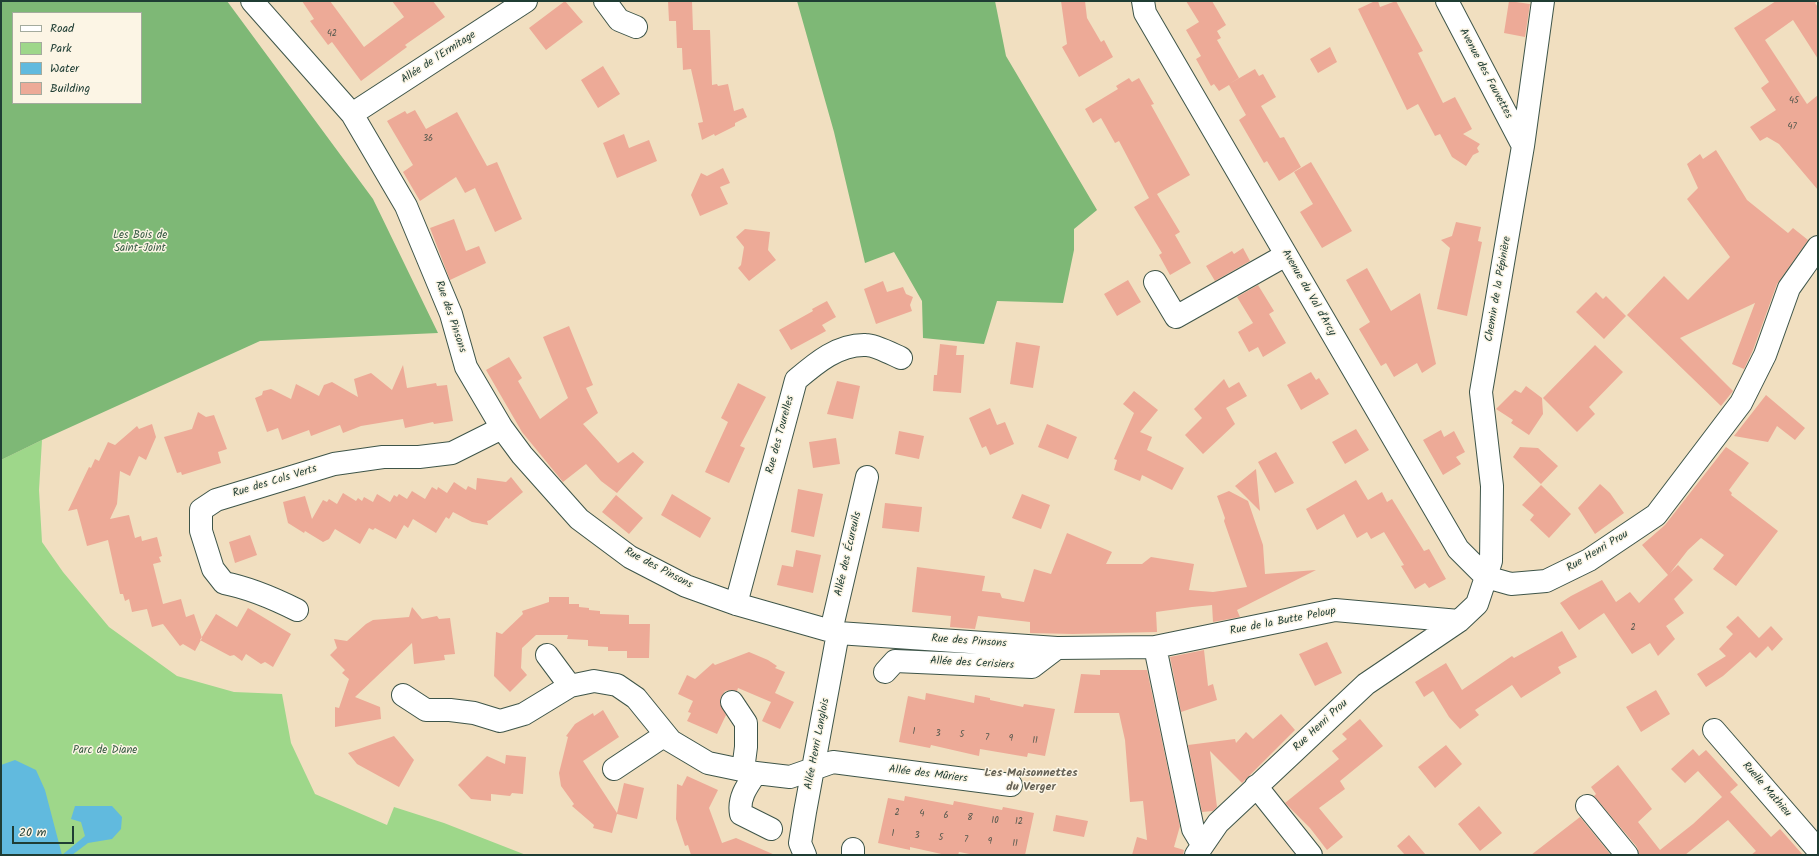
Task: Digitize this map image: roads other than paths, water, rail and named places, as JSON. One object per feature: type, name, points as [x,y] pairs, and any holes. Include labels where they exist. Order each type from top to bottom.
[{"type":"street","name":"Rue des Pinsons","points":[[252,1],[352,114],[406,206],[451,314],[466,367],[502,428],[522,455],[579,519],[630,556],[686,586],[736,604],[835,632],[1057,648],[1155,647]]},
{"type":"street","name":"Allée de l'Ermitage","points":[[352,114],[526,1]]},
{"type":"street","points":[[605,1],[619,20],[636,27]]},
{"type":"street","name":"Avenue du Val d'Arcy","points":[[1143,1],[1145,13],[1458,549],[1486,577]]},
{"type":"street","name":"Avenue des Fauvettes","points":[[1447,1],[1523,146]]},
{"type":"street","name":"Chemin de la Pépinière","points":[[1486,577],[1491,561],[1492,486],[1481,392],[1523,146],[1543,1]]},
{"type":"street","name":"Rue Henri Prou","points":[[1199,849],[1218,823],[1366,684],[1459,621],[1477,604],[1486,577],[1511,584],[1546,581],[1589,560],[1656,515],[1741,403],[1765,355],[1789,288],[1818,247]]},
{"type":"street","points":[[1155,282],[1176,317],[1286,255]]},
{"type":"street","name":"Rue des Tourelles","points":[[736,604],[796,380],[817,362],[844,348],[867,345],[901,358]]},
{"type":"street","name":"Rue des Cols Verts","points":[[297,610],[269,596],[240,586],[224,583],[213,569],[201,531],[201,510],[216,500],[334,464],[383,457],[419,458],[452,453],[502,428]]},
{"type":"street","name":"Allée des Écureuils","points":[[835,632],[867,477]]},
{"type":"street","name":"Rue de la Butte Peloup","points":[[1155,647],[1335,610],[1459,621]]},
{"type":"street","name":"Allée Henri Langlois","points":[[805,855],[800,843],[814,767],[835,632]]},
{"type":"street","points":[[1155,647],[1193,829],[1199,849]]},
{"type":"street","name":"Allée des Cerisiers","points":[[885,672],[894,661],[1032,667],[1057,648]]},
{"type":"street","points":[[547,655],[570,686]]},
{"type":"street","name":"Allée des Mûriers","points":[[403,695],[426,710],[450,710],[474,713],[500,721],[524,714],[570,686],[594,681],[617,685],[636,698],[671,741],[708,763],[749,772],[790,776],[833,762],[868,768],[1011,785]]},
{"type":"street","points":[[732,702],[746,723],[746,747],[749,772],[739,806],[741,814],[772,829]]},
{"type":"street","name":"Ruelle Mathieu","points":[[1714,730],[1818,850]]},
{"type":"street","points":[[614,769],[665,735]]},
{"type":"street","points":[[1256,786],[1311,855]]},
{"type":"street","points":[[1587,806],[1627,855]]},
{"type":"water","points":[[15,760],[36,770],[45,790],[62,855],[1,855],[1,765]]},
{"type":"water","points":[[75,806],[112,806],[122,817],[121,829],[112,839],[88,843],[72,855],[62,855],[85,836],[81,822],[71,819]]},
{"type":"district","name":"Les Maisonnettes du Verger","points":[[1031,781]]},
{"type":"park label","name":"Les Bois de Saint-Joint","points":[[140,242]]},
{"type":"park label","name":"Parc de Diane","points":[[105,751]]}]
